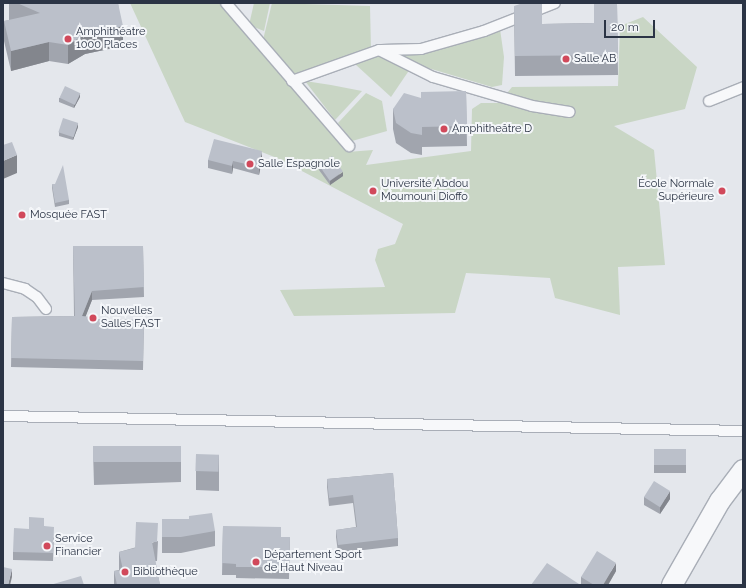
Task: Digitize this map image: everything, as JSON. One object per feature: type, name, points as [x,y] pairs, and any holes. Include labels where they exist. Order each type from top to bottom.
[{"type":"street","points":[[672,585],[720,501],[743,470]]},
{"type":"lane","points":[[226,3],[349,146]]},
{"type":"lane","points":[[292,81],[379,50],[421,49],[484,31],[555,3]]},
{"type":"lane","points":[[379,50],[441,79],[532,106],[570,112]]},
{"type":"lane","points":[[709,101],[743,87]]},
{"type":"lane","points":[[3,283],[25,289],[37,296],[46,309]]},
{"type":"lane","points":[[3,416],[743,430]]},
{"type":"green space","points":[[130,3],[225,3],[347,152],[373,150],[366,165],[471,151],[472,109],[481,103],[499,103],[512,87],[618,86],[620,26],[643,17],[697,67],[685,109],[614,126],[654,150],[665,265],[618,267],[620,315],[555,298],[550,278],[466,273],[455,313],[294,316],[280,290],[385,287],[375,260],[378,249],[395,244],[403,224],[277,158],[185,122]]},
{"type":"green space","points":[[254,3],[270,3],[264,31],[249,25]]},
{"type":"green space","points":[[272,3],[370,6],[371,50],[292,79],[262,44]]},
{"type":"green space","points":[[500,29],[504,57],[502,85],[492,87],[428,68],[390,52]]},
{"type":"green space","points":[[379,53],[410,69],[391,97],[355,64]]},
{"type":"green space","points":[[305,81],[331,85],[362,91],[335,120]]},
{"type":"green space","points":[[366,93],[382,101],[387,131],[352,141],[338,123]]},
{"type":"building","points":[[17,3],[118,3],[123,26],[85,34],[68,45],[49,42],[11,51],[4,21],[40,13]]},
{"type":"building","points":[[523,3],[542,3],[542,24],[594,23],[594,3],[617,3],[618,55],[515,56],[514,6]]},
{"type":"building","points":[[65,86],[80,93],[75,105],[60,98]]},
{"type":"building","points":[[466,91],[467,126],[422,127],[422,135],[411,133],[396,123],[393,109],[404,93],[421,98],[421,92]]},
{"type":"building","points":[[63,118],[78,123],[74,137],[58,132]]},
{"type":"building","points":[[214,139],[262,151],[259,167],[233,161],[232,166],[208,160]]},
{"type":"building","points":[[12,142],[17,155],[3,161],[3,145]]},
{"type":"building","points":[[332,156],[343,172],[330,181],[319,165]]},
{"type":"building","points":[[63,165],[69,200],[55,203],[52,184],[55,184]]},
{"type":"building","points":[[73,246],[143,246],[144,287],[92,291],[82,316],[92,317],[92,319],[144,320],[143,361],[11,358],[12,317],[75,316]]},
{"type":"building","points":[[93,446],[181,446],[181,462],[93,462]]},
{"type":"building","points":[[654,449],[686,449],[686,465],[654,465]]},
{"type":"building","points":[[196,454],[219,455],[218,472],[195,471]]},
{"type":"building","points":[[393,473],[398,538],[338,545],[336,530],[357,527],[353,495],[329,498],[327,479]]},
{"type":"building","points":[[654,481],[670,491],[660,507],[644,497]]},
{"type":"building","points":[[212,513],[215,531],[181,537],[162,537],[162,519],[189,519],[189,516]]},
{"type":"building","points":[[29,517],[44,518],[44,526],[54,527],[53,553],[13,552],[14,528],[29,529]]},
{"type":"building","points":[[136,522],[158,523],[157,542],[152,542],[160,585],[117,585],[114,571],[123,570],[119,552],[135,548]]},
{"type":"building","name":"Département Sport de Haut Niveau","points":[[223,526],[281,527],[281,537],[290,537],[289,567],[236,567],[236,564],[222,563]]},
{"type":"building","points":[[597,551],[616,563],[603,585],[594,585],[581,577]]},
{"type":"building","points":[[547,563],[579,584],[531,585]]},
{"type":"building","points":[[3,567],[12,569],[8,585],[3,585]]},
{"type":"building","points":[[81,576],[84,585],[50,585]]},
{"type":"place","name":"Amphithéatre 1000 Places","points":[[68,39]]},
{"type":"place","name":"Salle AB","points":[[566,59]]},
{"type":"place","name":"Amphitheâtre D","points":[[444,129]]},
{"type":"place","name":"Salle Espagnole","points":[[250,164]]},
{"type":"place","name":"Université Abdou Moumouni Dioffo","points":[[373,191]]},
{"type":"place","name":"École Normale Supérieure","points":[[722,191]]},
{"type":"place","name":"Mosquée FAST","points":[[22,215]]},
{"type":"place","name":"Nouvelles Salles FAST","points":[[93,318]]},
{"type":"place","name":"Service Financier","points":[[47,546]]},
{"type":"place","name":"Département Sport de Haut Niveau","points":[[256,562]]},
{"type":"place","name":"Bibliothèque","points":[[125,572]]}]
